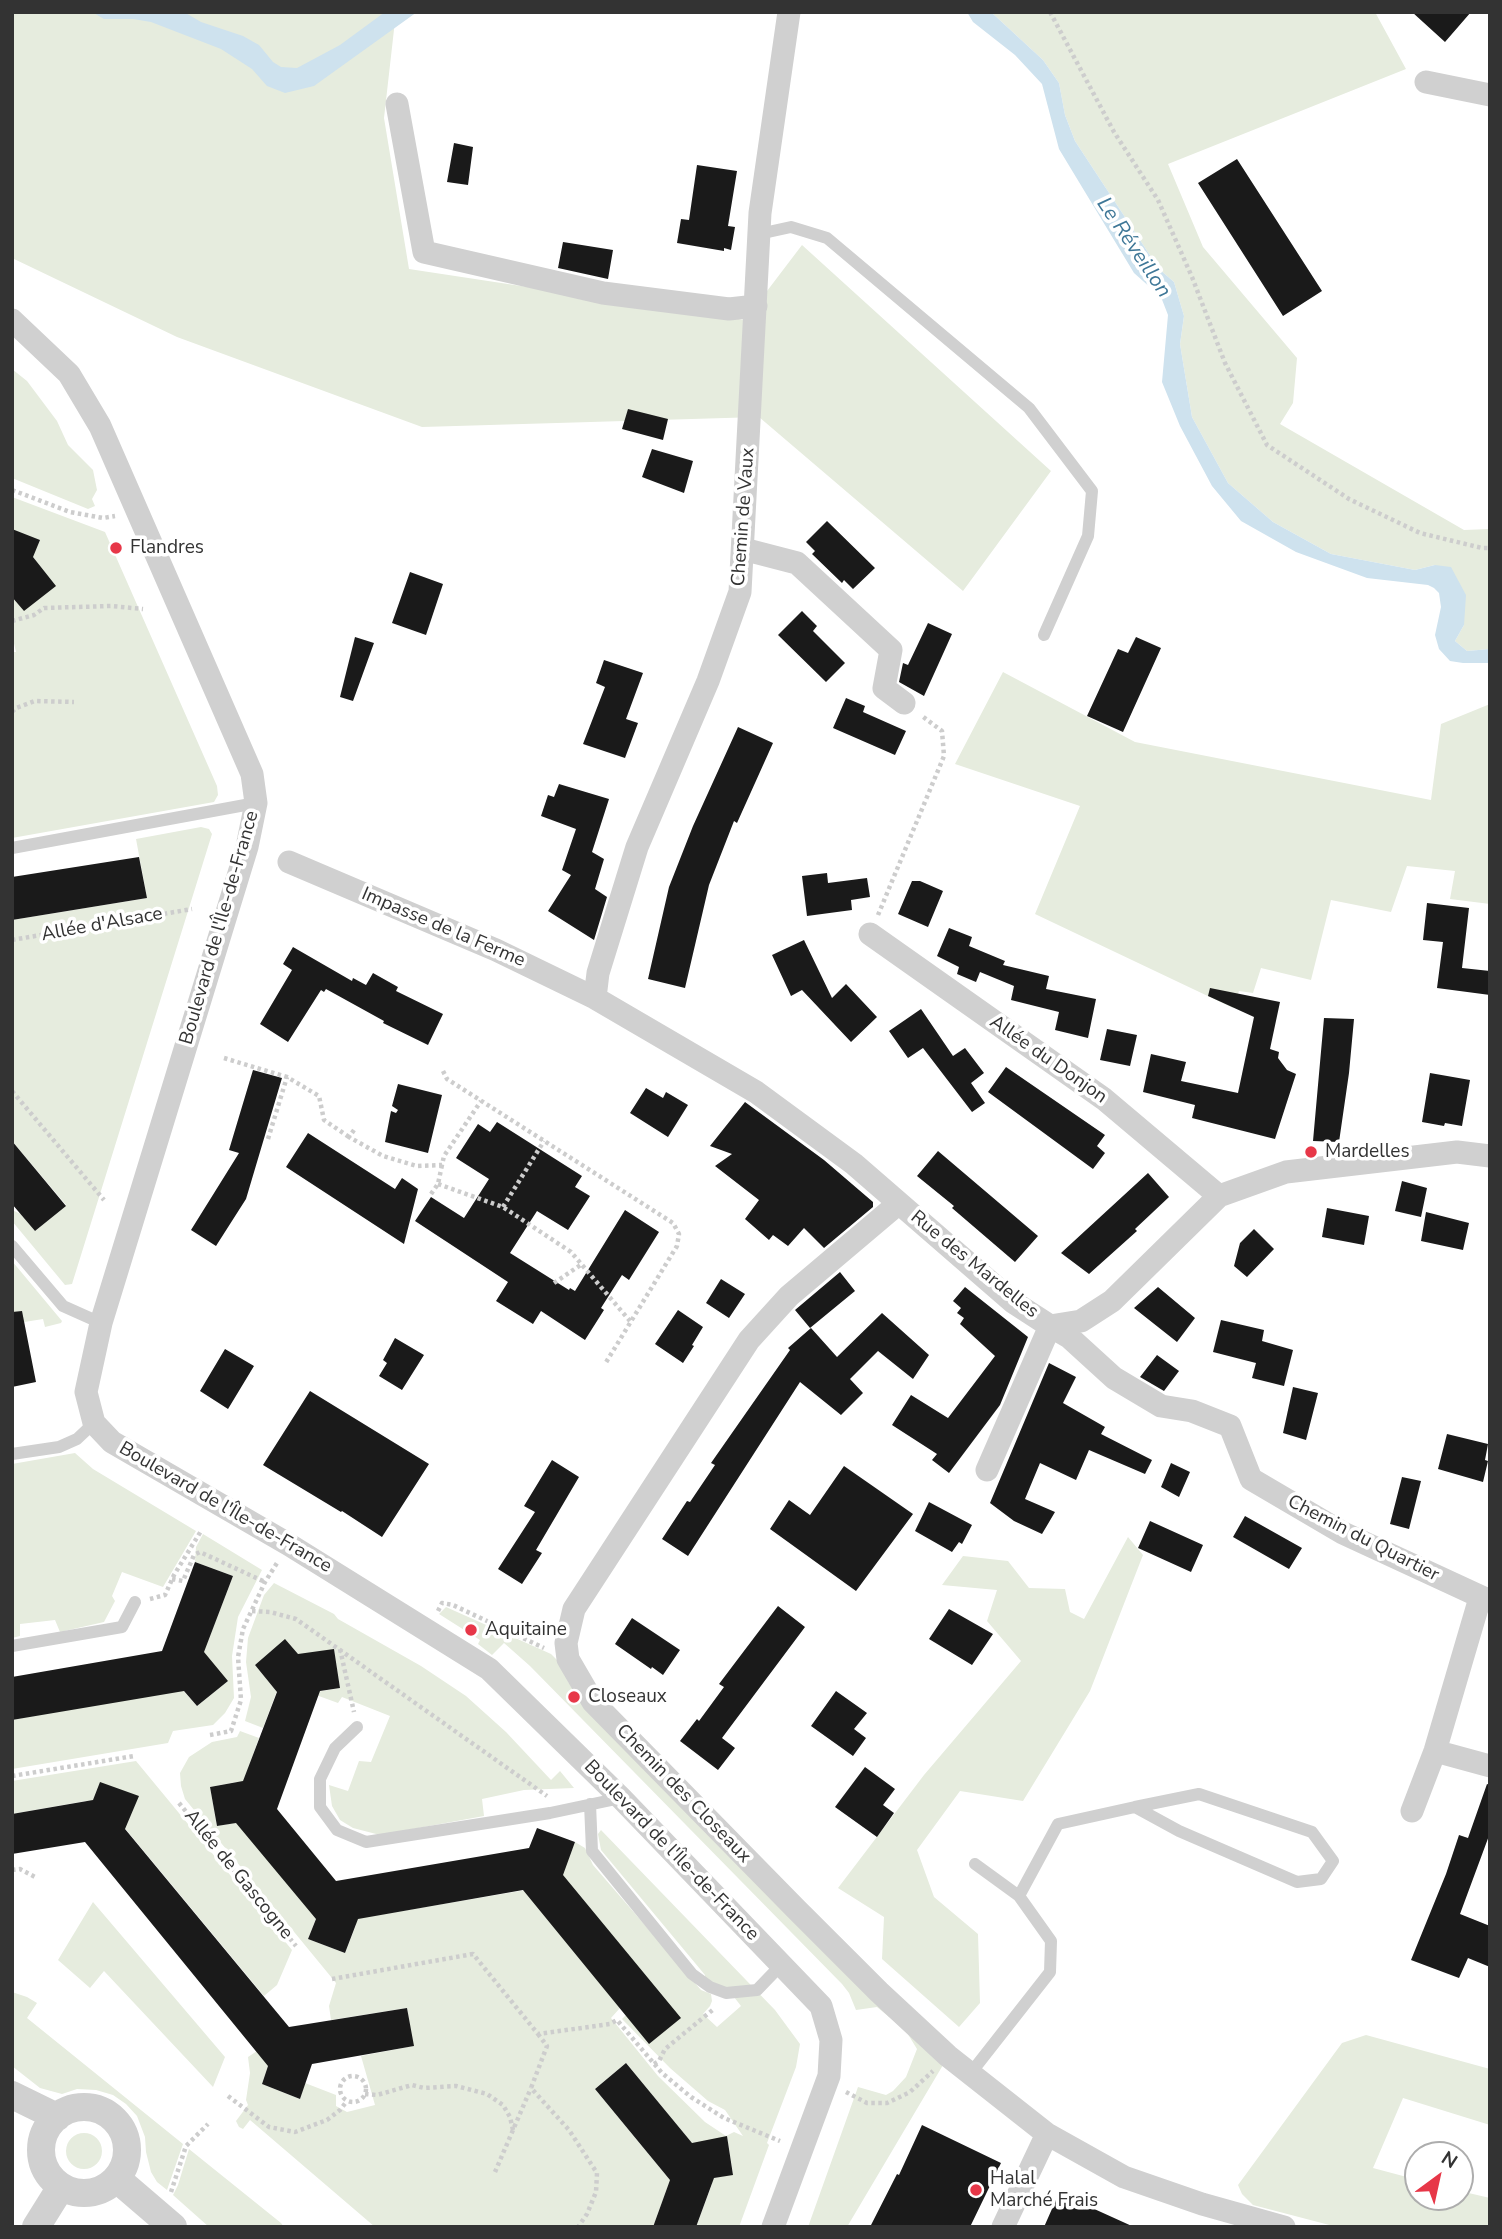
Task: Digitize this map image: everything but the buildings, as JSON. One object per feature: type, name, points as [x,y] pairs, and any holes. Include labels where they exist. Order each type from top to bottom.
[{"type":"street","name":"Chemin de Vaux","points":[[596,998],[598,973],[637,847],[708,681],[740,592],[760,213],[789,12]]},
{"type":"street","points":[[1426,82],[1490,95]]},
{"type":"street","points":[[397,104],[424,252],[603,293],[729,309],[756,306]]},
{"type":"street","name":"Boulevard de l'Île-de-France","points":[[12,320],[69,374],[100,426],[252,774],[256,803],[247,847],[101,1323],[86,1392],[94,1423],[112,1442],[288,1544],[489,1669],[621,1798],[821,2006],[831,2040],[827,2081],[773,2227]]},
{"type":"street","points":[[743,549],[797,563],[891,650],[884,688],[904,704]]},
{"type":"street","name":"Impasse de la Ferme","points":[[289,862],[496,950],[596,998]]},
{"type":"street","name":"Allée du Donjon","points":[[870,934],[1104,1099],[1219,1196]]},
{"type":"street","name":"Rue des Mardelles","points":[[596,998],[756,1092],[854,1164],[1013,1302],[1050,1326],[1081,1321],[1112,1301],[1219,1196],[1286,1172],[1457,1152],[1490,1156]]},
{"type":"street","points":[[568,1659],[566,1643],[574,1609],[749,1340],[789,1296],[898,1203]]},
{"type":"street","points":[[987,1470],[1050,1326]]},
{"type":"street","name":"Chemin du Quartier","points":[[1050,1326],[1069,1337],[1114,1378],[1161,1406],[1192,1411],[1230,1426],[1251,1479],[1343,1533],[1485,1600]]},
{"type":"street","points":[[1412,1811],[1435,1751],[1485,1600]]},
{"type":"street","name":"Chemin des Closeaux","points":[[568,1659],[593,1702],[814,1928],[879,1992],[970,2074],[1047,2134],[1124,2177],[1202,2204],[1284,2227]]},
{"type":"street","points":[[1435,1751],[1490,1766]]},
{"type":"street","points":[[12,2097],[50,2125]]},
{"type":"street","points":[[84,2107],[99,2109],[112,2117],[127,2142],[127,2157],[117,2179],[101,2190],[86,2193],[61,2187],[48,2174],[43,2161],[41,2148],[50,2125],[69,2109],[84,2107]]},
{"type":"street","points":[[1003,2227],[1047,2134]]},
{"type":"street","points":[[117,2179],[173,2227]]},
{"type":"street","points":[[36,2227],[61,2187]]},
{"type":"lane","points":[[759,234],[792,227],[827,238],[1030,408],[1093,491],[1088,536],[1044,635]]},
{"type":"lane","points":[[12,848],[256,803]]},
{"type":"lane","points":[[12,1246],[64,1306],[101,1323]]},
{"type":"lane","points":[[12,1454],[60,1447],[77,1439],[94,1423]]},
{"type":"lane","points":[[12,1646],[122,1627],[135,1602]]},
{"type":"lane","points":[[357,1727],[335,1748],[320,1779],[320,1807],[337,1830],[366,1842],[621,1798]]},
{"type":"lane","points":[[1019,1896],[1058,1824],[1135,1807],[1199,1794],[1312,1832],[1333,1861],[1321,1879],[1297,1882],[1179,1831],[1135,1807]]},
{"type":"lane","points":[[590,1804],[592,1851],[692,1974],[721,1992],[757,1990],[782,1965]]},
{"type":"lane","points":[[970,2074],[1050,1972],[1051,1941],[1019,1896],[975,1864]]},
{"type":"path","points":[[1050,12],[1114,132],[1158,200],[1192,277],[1225,363],[1267,445],[1349,499],[1420,533],[1490,548]]},
{"type":"path","points":[[12,490],[71,512],[103,518],[139,513]]},
{"type":"path","points":[[12,621],[33,615],[44,608],[111,606],[143,609]]},
{"type":"path","points":[[12,712],[35,701],[74,702]]},
{"type":"path","points":[[870,934],[944,756],[942,731],[904,704]]},
{"type":"path","name":"Allée d'Alsace","points":[[12,940],[192,909]]},
{"type":"path","points":[[224,1058],[287,1077],[319,1096],[324,1119],[383,1156],[417,1166],[442,1165]]},
{"type":"path","points":[[443,1070],[447,1079],[673,1223],[679,1234],[677,1246],[605,1364]]},
{"type":"path","points":[[268,1139],[287,1077]]},
{"type":"path","points":[[12,1091],[104,1200]]},
{"type":"path","points":[[431,1194],[438,1184],[444,1156],[481,1101]]},
{"type":"path","points":[[349,1137],[355,1130]]},
{"type":"path","points":[[503,1207],[544,1141]]},
{"type":"path","points":[[438,1184],[503,1207],[571,1252],[631,1321]]},
{"type":"path","points":[[554,1283],[582,1264]]},
{"type":"path","points":[[135,1602],[164,1595],[201,1531]]},
{"type":"path","points":[[210,1735],[231,1731],[241,1700],[238,1657],[243,1629],[265,1582],[288,1544]]},
{"type":"path","points":[[172,1579],[183,1581],[194,1555],[200,1552],[265,1582]]},
{"type":"path","points":[[426,1630],[442,1604],[453,1605],[568,1659]]},
{"type":"path","points":[[252,1611],[270,1612],[296,1619],[475,1747],[569,1809]]},
{"type":"path","points":[[340,1649],[357,1727]]},
{"type":"path","points":[[12,1776],[134,1756]]},
{"type":"path","name":"Allée de Gascogne","points":[[179,1803],[296,1947]]},
{"type":"path","points":[[12,1870],[20,1868],[35,1877]]},
{"type":"path","points":[[332,1979],[473,1954],[547,2046],[495,2172]]},
{"type":"path","points":[[654,2064],[659,2061],[665,2049],[714,2010],[721,1992]]},
{"type":"path","points":[[538,2034],[610,2024],[617,2020],[662,2073],[691,2097],[724,2118],[802,2150]]},
{"type":"path","points":[[827,2081],[867,2103],[887,2103],[910,2092],[948,2056]]},
{"type":"path","points":[[351,2076],[360,2078],[366,2090],[365,2094],[359,2101],[347,2101],[341,2095],[340,2087],[344,2080],[351,2076]]},
{"type":"path","points":[[365,2094],[377,2095],[412,2085],[424,2088],[456,2086],[487,2094],[503,2105],[513,2130]]},
{"type":"path","points":[[531,2088],[569,2130],[597,2173],[596,2192],[578,2227]]},
{"type":"path","points":[[228,2096],[269,2127],[295,2132],[327,2120],[347,2101]]},
{"type":"path","points":[[167,2197],[171,2193],[186,2147],[196,2133],[208,2124]]},
{"type":"shaded area","points":[[12,12],[396,12],[384,118],[409,269],[745,320],[802,245],[1051,471],[963,591],[759,417],[422,427],[177,337],[12,258]]},
{"type":"shaded area","points":[[991,12],[1375,12],[1406,69],[1168,164],[1203,247],[1297,358],[1293,403],[1280,424],[1464,530],[1490,529],[1490,649],[1467,651],[1455,641],[1464,625],[1435,565],[1415,570],[1331,554],[1273,522],[1228,483],[1192,417],[1180,344],[1184,316],[1174,282],[1159,269],[1075,141],[1065,115],[1059,83],[1043,60]]},
{"type":"shaded area","points":[[12,369],[27,381],[57,421],[68,445],[93,470],[97,490],[92,499],[95,506],[88,509],[12,478]]},
{"type":"shaded area","points":[[12,497],[105,532],[217,786],[218,795],[214,802],[12,838],[12,652],[16,652],[12,635],[12,597],[36,561],[12,529]]},
{"type":"shaded area","points":[[1003,672],[1135,742],[1431,800],[1441,724],[1490,704],[1490,904],[1450,899],[1455,871],[1407,866],[1391,912],[1331,900],[1311,980],[1261,968],[1253,993],[1239,991],[1233,1008],[1035,914],[1080,806],[955,764]]},
{"type":"shaded area","points":[[201,827],[209,829],[212,834],[72,1284],[65,1285],[12,1221],[12,1210],[21,1214],[35,1231],[66,1205],[12,1141],[12,920],[147,898],[136,839]]},
{"type":"shaded area","points":[[12,1261],[61,1323],[45,1327],[43,1319],[12,1324]]},
{"type":"shaded area","points":[[75,1453],[93,1469],[196,1531],[163,1587],[122,1572],[112,1596],[115,1601],[104,1622],[60,1632],[55,1620],[20,1624],[20,1636],[12,1638],[12,1464]]},
{"type":"shaded area","points":[[203,1534],[262,1570],[238,1617],[232,1656],[234,1698],[225,1713],[213,1725],[173,1731],[168,1743],[12,1769],[12,1720],[181,1688],[197,1706],[228,1681],[202,1656],[233,1576],[195,1562],[196,1547]]},
{"type":"shaded area","points":[[1128,1537],[1143,1555],[1090,1691],[1023,1801],[960,1791],[917,1850],[934,1897],[978,1934],[980,2003],[959,2027],[882,1959],[884,1917],[838,1888],[924,1775],[1021,1661],[987,1621],[997,1590],[942,1585],[963,1556],[1008,1561],[1029,1588],[1065,1589],[1070,1612],[1084,1619]]},
{"type":"shaded area","points":[[274,1583],[334,1614],[338,1619],[421,1666],[466,1696],[506,1732],[551,1780],[560,1771],[574,1788],[524,1790],[482,1799],[484,1816],[380,1835],[353,1828],[340,1820],[332,1806],[329,1785],[348,1791],[359,1761],[371,1762],[390,1716],[342,1697],[338,1703],[316,1695],[316,1692],[340,1688],[334,1650],[301,1658],[285,1640],[255,1665],[274,1688],[278,1688],[263,1728],[245,1721],[251,1697],[246,1662],[248,1638],[264,1595]]},
{"type":"shaded area","points":[[446,1607],[551,1654],[559,1662],[569,1683],[585,1704],[943,2065],[847,2227],[808,2227],[858,2087],[886,2095],[906,2077],[917,2049],[906,2031],[877,2007],[856,2010],[842,1984],[530,1666],[504,1643],[492,1655],[478,1644],[480,1640],[439,1614]]},
{"type":"shaded area","points":[[240,1731],[259,1738],[242,1785],[237,1782],[210,1787],[217,1826],[240,1822],[317,1916],[308,1939],[345,1953],[356,1925],[354,1919],[526,1890],[620,2008],[611,2018],[658,2076],[705,2122],[726,2136],[734,2132],[743,2136],[725,2110],[708,2101],[670,2068],[622,2019],[626,2015],[649,2044],[561,1872],[575,1842],[585,1848],[593,1865],[701,1990],[711,1994],[710,2006],[703,2014],[717,2027],[741,2006],[734,1997],[705,1978],[601,1850],[598,1834],[601,1830],[775,2010],[800,2044],[796,2067],[739,2227],[696,2227],[712,2184],[710,2179],[733,2174],[727,2137],[695,2147],[626,2063],[595,2089],[666,2175],[672,2175],[653,2227],[375,2227],[250,2120],[243,2129],[239,2127],[236,2121],[248,2105],[248,2057],[257,2051],[270,2061],[262,2084],[300,2099],[305,2083],[336,2095],[336,2106],[347,2112],[375,2105],[361,2056],[413,2046],[407,2008],[331,2020],[329,2006],[336,1983],[185,1799],[180,1773],[189,1757],[212,1742],[237,1737]]},
{"type":"shaded area","points":[[136,1761],[292,1950],[277,1985],[264,1996],[123,1826],[127,1824],[138,1797],[92,1805],[86,1801],[12,1814],[12,1781]]},
{"type":"shaded area","points":[[93,1902],[225,2057],[213,2087],[104,1971],[90,1988],[58,1960]]},
{"type":"shaded area","points":[[12,1992],[37,2003],[27,2018],[183,2144],[167,2190],[157,2182],[151,2172],[145,2137],[137,2116],[126,2104],[113,2095],[96,2090],[77,2089],[62,2094],[40,2088],[12,2066]]},
{"type":"shaded area","points":[[1366,2035],[1490,2069],[1490,2125],[1403,2098],[1373,2168],[1404,2176],[1404,2211],[1474,2211],[1474,2194],[1490,2198],[1490,2227],[1337,2227],[1253,2205],[1242,2194],[1238,2185],[1342,2043]]},
{"type":"shaded area","points":[[84,2133],[97,2138],[102,2151],[97,2164],[84,2169],[71,2164],[66,2151],[71,2138]]},
{"type":"shaded area","points":[[189,2149],[284,2227],[209,2227],[173,2195]]},
{"type":"water","points":[[92,12],[184,12],[201,22],[243,36],[259,45],[273,62],[281,67],[297,68],[340,45],[385,12],[417,12],[314,86],[285,93],[267,86],[252,69],[221,49],[151,22],[104,19]]},
{"type":"water","name":"Le Réveillon","points":[[967,12],[991,12],[1043,60],[1059,83],[1065,115],[1075,141],[1159,269],[1174,282],[1184,316],[1180,344],[1192,417],[1228,483],[1273,522],[1331,554],[1415,570],[1435,565],[1451,567],[1466,595],[1464,625],[1455,641],[1467,651],[1490,649],[1490,663],[1450,661],[1439,649],[1435,635],[1441,607],[1439,593],[1434,588],[1367,578],[1296,552],[1241,521],[1212,486],[1180,426],[1162,382],[1168,315],[1161,297],[1134,273],[1059,149],[1042,84],[1015,55],[973,22]]},
{"type":"place","name":"Flandres","points":[[116,548]]},
{"type":"place","name":"Mardelles","points":[[1311,1152]]},
{"type":"place","name":"Aquitaine","points":[[471,1630]]},
{"type":"place","name":"Closeaux","points":[[574,1697]]},
{"type":"place","name":"Halal Marché Frais","points":[[976,2190]]}]
